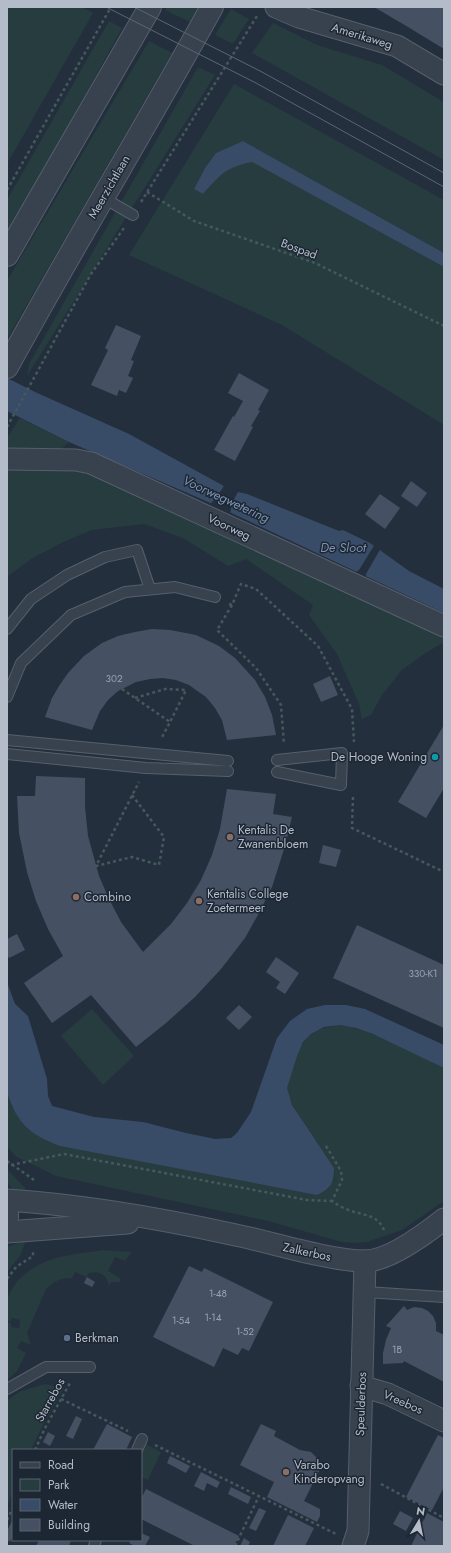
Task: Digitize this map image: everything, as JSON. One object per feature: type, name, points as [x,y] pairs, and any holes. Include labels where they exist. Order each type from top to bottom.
[{"type":"street","points":[[7,255],[150,7]]},
{"type":"street","name":"Meerzichtlaan","points":[[8,365],[102,197],[212,7]]},
{"type":"street","name":"Amerikaweg","points":[[267,10],[299,17],[397,46],[444,74]]},
{"type":"street","name":"Voorweg","points":[[7,459],[76,460],[91,463],[444,626]]},
{"type":"street","name":"Zalkerbos","points":[[7,1200],[73,1206],[161,1220],[232,1234],[330,1257],[365,1261],[380,1258],[421,1237],[444,1219]]},
{"type":"street","points":[[7,1210],[7,1218]]},
{"type":"street","name":"Zalkerbos","points":[[7,1232],[161,1220]]},
{"type":"street","name":"Speulderbos","points":[[354,1545],[358,1531],[365,1261]]},
{"type":"street","name":"Vreebos","points":[[361,1386],[388,1394],[444,1421]]},
{"type":"lane","points":[[102,197],[133,215]]},
{"type":"lane","points":[[7,629],[31,599],[67,575],[105,557],[137,550],[150,589]]},
{"type":"lane","points":[[7,697],[21,663],[72,615],[125,592],[175,587],[216,597]]},
{"type":"lane","points":[[7,740],[228,766],[146,768],[7,754]]},
{"type":"lane","points":[[277,772],[341,785],[342,753],[281,760]]},
{"type":"lane","points":[[365,1292],[444,1297]]},
{"type":"lane","points":[[7,1389],[46,1367],[90,1367]]},
{"type":"lane","points":[[137,1449],[142,1439]]},
{"type":"path","points":[[7,190],[111,7]]},
{"type":"path","points":[[247,32],[267,10]]},
{"type":"path","name":"Bospad","points":[[147,192],[194,221],[315,263],[444,326]]},
{"type":"path","points":[[7,427],[29,387]]},
{"type":"path","points":[[281,760],[281,705],[256,668],[217,630],[232,605],[241,584],[256,590],[318,646],[352,709],[354,744]]},
{"type":"path","points":[[216,597],[232,605]]},
{"type":"path","points":[[122,689],[170,722]]},
{"type":"path","points":[[135,698],[165,689],[186,690],[160,741]]},
{"type":"path","points":[[132,795],[164,837],[159,866],[132,857],[96,866],[132,795],[146,768]]},
{"type":"path","points":[[353,794],[352,828],[444,872]]},
{"type":"path","points":[[326,1146],[341,1171],[342,1180],[332,1201]]},
{"type":"path","points":[[11,1165],[64,1154],[307,1200],[332,1201],[346,1209],[369,1215],[383,1224],[392,1252]]},
{"type":"path","name":"Starrebos","points":[[35,1449],[44,1428],[75,1374],[90,1367]]},
{"type":"path","points":[[61,1399],[259,1496],[354,1545]]},
{"type":"path","points":[[359,1473],[444,1518]]},
{"type":"path","points":[[235,1546],[259,1496]]},
{"type":"path","points":[[7,1520],[12,1510]]},
{"type":"green space","points":[[7,7],[81,7],[93,13],[7,164]]},
{"type":"green space","points":[[167,7],[199,7],[190,22],[165,10]]},
{"type":"green space","points":[[231,9],[249,19],[233,44],[215,35]]},
{"type":"green space","points":[[109,21],[122,28],[7,236],[7,200]]},
{"type":"green space","points":[[273,23],[317,45],[382,65],[444,102],[444,160],[252,53]]},
{"type":"green space","points":[[149,41],[172,53],[7,339],[7,281]]},
{"type":"green space","points":[[198,67],[215,75],[27,376],[29,364]]},
{"type":"green space","points":[[234,84],[444,200],[444,253],[243,141],[216,153],[205,168],[194,189],[203,194],[217,178],[234,166],[252,162],[444,267],[444,425],[282,325],[129,255]]},
{"type":"green space","points":[[20,418],[69,442],[59,451],[7,451],[7,438]]},
{"type":"green space","points":[[7,468],[66,468],[93,474],[444,634],[444,642],[402,670],[382,695],[371,715],[362,719],[359,704],[337,654],[309,615],[313,605],[246,559],[228,566],[183,538],[144,524],[92,530],[63,542],[31,559],[7,577]]},
{"type":"green space","points":[[92,1009],[134,1056],[103,1085],[61,1036]]},
{"type":"green space","points":[[340,1025],[380,1037],[444,1068],[444,1201],[402,1230],[367,1242],[342,1242],[268,1221],[56,1176],[17,1157],[7,1147],[7,1093],[12,1107],[328,1189],[334,1179],[334,1168],[300,1118],[289,1097],[287,1086],[290,1072],[297,1054],[309,1036],[319,1030]]},
{"type":"green space","points":[[7,1169],[25,1188],[25,1193],[13,1189],[7,1183]]},
{"type":"green space","points":[[26,1240],[20,1256],[7,1272],[7,1247]]},
{"type":"green space","points":[[102,1250],[132,1252],[125,1261],[115,1257],[108,1271],[120,1278],[120,1282],[111,1282],[109,1287],[107,1280],[100,1273],[89,1273],[86,1277],[75,1272],[72,1278],[58,1280],[49,1286],[46,1289],[27,1333],[31,1345],[21,1341],[17,1348],[26,1353],[17,1371],[7,1380],[7,1323],[11,1323],[11,1327],[19,1328],[20,1320],[12,1318],[11,1321],[7,1320],[7,1302],[9,1294],[18,1280],[31,1269],[46,1261],[59,1257]]},
{"type":"green space","points":[[45,1384],[64,1388],[31,1449],[12,1449],[12,1494],[7,1506],[7,1400],[21,1391]]},
{"type":"green space","points":[[144,1443],[161,1452],[148,1480],[142,1477],[141,1449]]},
{"type":"water","points":[[243,141],[444,253],[444,267],[252,162],[230,169],[214,182],[203,194],[194,189],[205,168],[216,153]]},
{"type":"water","name":"De Sloot","points":[[7,378],[129,434],[233,491],[247,494],[339,531],[343,530],[370,543],[409,571],[444,589],[444,613],[206,501],[69,442],[7,411]]},
{"type":"water","points":[[7,982],[15,1004],[28,1016],[47,1079],[48,1096],[52,1106],[94,1117],[143,1122],[215,1139],[231,1138],[237,1133],[251,1112],[277,1038],[290,1021],[307,1009],[325,1005],[346,1005],[365,1009],[444,1045],[444,1068],[373,1034],[356,1028],[340,1025],[324,1027],[311,1034],[303,1042],[287,1088],[292,1105],[334,1168],[331,1185],[329,1188],[317,1195],[60,1146],[40,1137],[26,1127],[16,1113],[7,1093]]},
{"type":"pier","points":[[225,484],[239,490],[232,503],[230,515],[209,505],[217,497]]},
{"type":"pier","points":[[375,544],[381,548],[366,574],[366,578],[354,573],[359,570]]},
{"type":"building","points":[[374,7],[444,7],[444,49],[408,27]]},
{"type":"building","points":[[116,325],[141,336],[131,360],[134,361],[128,376],[133,378],[126,393],[119,390],[117,396],[91,385],[108,350],[105,348]]},
{"type":"building","points":[[239,373],[269,390],[258,410],[260,411],[251,426],[253,427],[235,461],[214,450],[243,401],[228,393]]},
{"type":"building","points":[[411,481],[427,493],[417,507],[401,496]]},
{"type":"building","points":[[380,494],[400,508],[385,529],[365,514]]},
{"type":"building","points":[[152,629],[170,630],[196,635],[219,646],[235,658],[255,680],[265,697],[272,715],[276,735],[227,740],[222,720],[206,697],[189,685],[176,680],[163,678],[136,682],[118,691],[108,700],[100,711],[92,730],[45,717],[52,698],[59,686],[68,673],[84,656],[102,643],[118,636]]},
{"type":"building","points":[[330,676],[338,695],[321,702],[313,684]]},
{"type":"building","name":"De Hooge Woning","points":[[444,725],[444,788],[426,818],[398,802]]},
{"type":"building","points":[[36,776],[85,778],[85,807],[88,836],[99,876],[121,922],[143,952],[171,924],[187,903],[201,880],[212,855],[220,829],[227,789],[276,794],[273,814],[292,817],[285,846],[272,887],[245,938],[221,969],[195,997],[136,1047],[91,995],[52,1023],[24,983],[63,956],[48,929],[36,901],[27,872],[19,833],[17,796],[35,796]]},
{"type":"building","points":[[323,845],[341,850],[336,867],[319,863]]},
{"type":"building","points":[[357,925],[444,965],[444,1028],[333,978]]},
{"type":"building","points":[[17,934],[25,950],[9,958],[7,955],[7,939]]},
{"type":"building","points":[[276,957],[299,973],[285,994],[276,988],[280,982],[266,972]]},
{"type":"building","points":[[239,1005],[252,1017],[239,1030],[226,1018]]},
{"type":"building","points":[[189,1266],[202,1272],[204,1268],[273,1302],[249,1351],[242,1348],[238,1355],[223,1348],[214,1367],[153,1337]]},
{"type":"building","points":[[87,1277],[95,1282],[92,1287],[84,1283]]},
{"type":"building","points":[[404,1306],[407,1310],[414,1307],[422,1308],[428,1311],[433,1316],[436,1323],[436,1331],[444,1335],[444,1382],[404,1361],[403,1363],[383,1364],[383,1353],[391,1328],[386,1326]]},
{"type":"building","points":[[76,1416],[82,1419],[73,1439],[66,1436]]},
{"type":"building","points":[[107,1424],[132,1437],[126,1449],[94,1449]]},
{"type":"building","name":"Varabo Kinderopvang","points":[[261,1424],[276,1431],[274,1436],[300,1450],[311,1452],[318,1459],[319,1471],[304,1501],[320,1509],[320,1516],[317,1522],[267,1497],[274,1482],[240,1465]]},
{"type":"building","points":[[48,1432],[55,1436],[50,1446],[43,1442]]},
{"type":"building","points":[[438,1435],[444,1438],[444,1487],[432,1510],[406,1497]]},
{"type":"building","points":[[170,1456],[190,1466],[186,1473],[167,1463]]},
{"type":"building","points":[[201,1472],[220,1482],[217,1488],[207,1483],[204,1491],[194,1486]]},
{"type":"building","points":[[231,1487],[251,1497],[248,1504],[228,1494]]},
{"type":"building","points":[[146,1489],[239,1536],[234,1546],[195,1546],[142,1520],[142,1497]]},
{"type":"building","points":[[259,1508],[266,1511],[256,1531],[249,1528]]},
{"type":"building","points":[[400,1511],[413,1518],[406,1531],[393,1524]]},
{"type":"building","points":[[427,1513],[444,1522],[443,1546],[411,1546]]},
{"type":"building","points":[[288,1515],[314,1528],[305,1546],[273,1546]]},
{"type":"building","points":[[12,1521],[12,1537],[10,1542],[7,1540],[7,1531]]},
{"type":"building","points":[[142,1533],[150,1537],[145,1546],[135,1546],[129,1543],[130,1541],[142,1541]]},
{"type":"building","points":[[244,1538],[250,1542],[248,1546],[240,1546]]},
{"type":"building","points":[[38,1541],[71,1541],[69,1546],[36,1546]]},
{"type":"tram line","points":[[106,7],[256,83],[444,187]]},
{"type":"tram line","points":[[134,7],[262,72],[444,173]]},
{"type":"place","name":"De Hooge Woning","points":[[435,757]]},
{"type":"place","name":"Kentalis De Zwanenbloem","points":[[230,837]]},
{"type":"place","name":"Combino","points":[[76,897]]},
{"type":"place","name":"Kentalis College Zoetermeer","points":[[199,901]]},
{"type":"place","name":"Berkman","points":[[67,1338]]},
{"type":"place","name":"Varabo Kinderopvang","points":[[286,1472]]},
{"type":"water label","name":"Voorwegwetering","points":[[226,499]]}]
